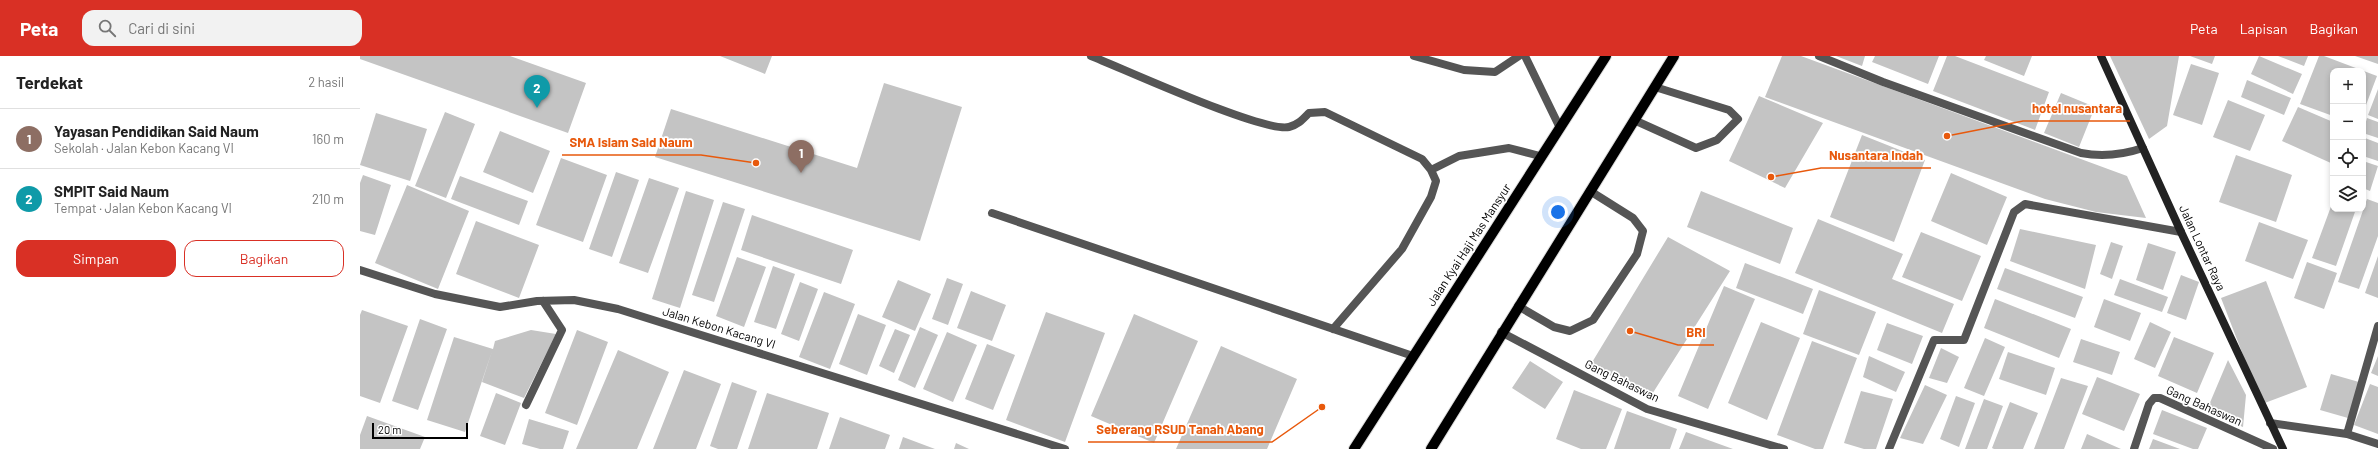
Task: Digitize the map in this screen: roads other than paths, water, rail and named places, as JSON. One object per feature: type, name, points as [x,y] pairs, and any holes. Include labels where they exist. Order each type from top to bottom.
[{"type":"main road","name":"Jalan Kyai Haji Mas Mansyur","points":[[1354,449],[1540,156],[1560,128],[1606,56]]},
{"type":"main road","points":[[1430,449],[1501,332],[1674,56]]},
{"type":"street","points":[[1091,56],[1255,122],[1288,127],[1300,122],[1309,113],[1325,112],[1422,158],[1431,170],[1436,181],[1431,197],[1402,249],[1333,329]]},
{"type":"street","points":[[1414,56],[1464,70],[1495,72],[1519,56]]},
{"type":"street","points":[[1525,56],[1560,128]]},
{"type":"street","points":[[1818,56],[2081,153],[2094,156],[2124,154],[2143,148]]},
{"type":"street","name":"Jalan Lontar Raya","points":[[2101,56],[2181,232],[2283,449]]},
{"type":"street","points":[[1634,120],[1696,148],[1717,140],[1738,119],[1729,110],[1654,87]]},
{"type":"street","points":[[1431,170],[1459,156],[1509,148],[1540,156]]},
{"type":"street","points":[[1518,306],[1554,327],[1570,331],[1593,320],[1637,254],[1643,231],[1636,222],[1619,208],[1590,191]]},
{"type":"street","points":[[1889,449],[1934,340],[1964,340],[2014,212],[2025,204],[2181,232]]},
{"type":"street","points":[[992,213],[1413,356]]},
{"type":"street","name":"Jalan Kebon Kacang VI","points":[[360,270],[435,294],[500,307],[543,301],[574,300],[618,309],[1065,449]]},
{"type":"street","points":[[526,405],[562,330],[543,301]]},
{"type":"street","points":[[2347,434],[2378,326]]},
{"type":"street","name":"Gang Bahaswan","points":[[1501,332],[1541,355],[1647,409],[1784,449]]},
{"type":"street","name":"Gang Bahaswan","points":[[2134,449],[2149,404],[2154,398],[2160,398],[2273,449]]},
{"type":"street","points":[[2270,423],[2347,434],[2378,444]]},
{"type":"place","name":"SMPIT Said Naum","points":[[537,108]]},
{"type":"place","name":"hotel nusantara","points":[[1947,136]]},
{"type":"place","name":"SMA Islam Said Naum","points":[[756,163]]},
{"type":"place","name":"Yayasan Pendidikan Said Naum","points":[[801,173]]},
{"type":"place","name":"Nusantara Indah","points":[[1771,177]]},
{"type":"place","name":"BRI","points":[[1630,331]]},
{"type":"place","name":"Seberang RSUD Tanah Abang","points":[[1322,407]]}]
